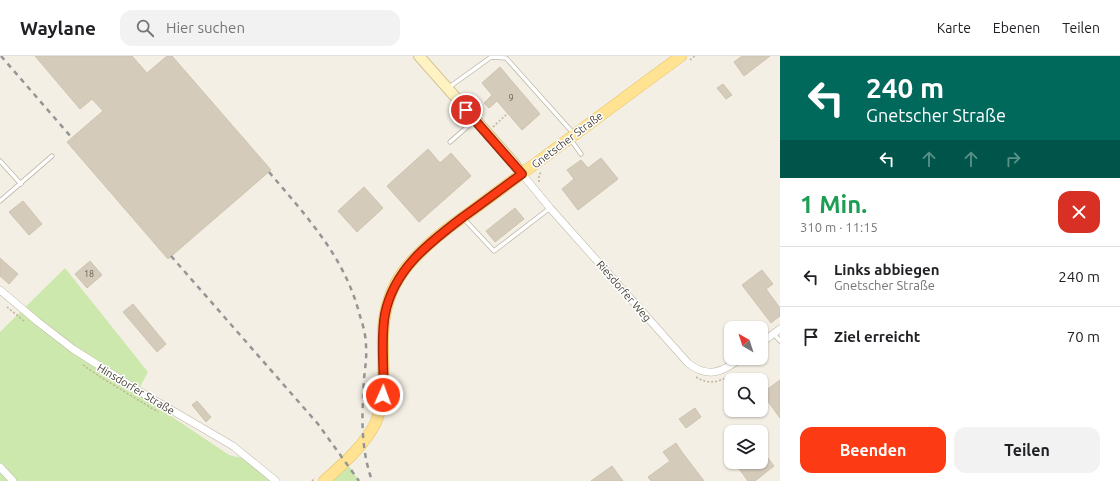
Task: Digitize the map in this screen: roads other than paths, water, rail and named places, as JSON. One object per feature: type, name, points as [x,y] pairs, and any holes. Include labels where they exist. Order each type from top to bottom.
[{"type":"main road","name":"Gnetscher Straße","points":[[419,56],[522,174],[681,56]]},
{"type":"main road","points":[[324,481],[363,442],[376,420],[384,388],[383,324],[388,301],[397,280],[416,255],[462,218],[522,174]]},
{"type":"street","name":"Riesdorfer Weg","points":[[522,174],[550,208],[684,359],[693,367],[704,372],[714,372],[725,369],[731,365]]},
{"type":"street","name":"Hinsdorfer Straße","points":[[0,290],[38,322],[79,353],[139,392],[233,446],[276,481]]},
{"type":"street","points":[[768,338],[777,332]]},
{"type":"street","points":[[0,466],[12,481]]},
{"type":"lane","points":[[447,89],[491,56],[506,58],[572,136],[581,154]]},
{"type":"lane","points":[[450,142],[476,120]]},
{"type":"lane","points":[[0,201],[52,156]]},
{"type":"lane","points":[[0,160],[21,184]]},
{"type":"lane","points":[[462,218],[494,251],[550,208]]},
{"type":"lane","points":[[777,332],[780,341]]},
{"type":"railway","points":[[1,56],[72,138]]},
{"type":"railway","points":[[269,172],[311,222],[335,256],[353,295],[365,338],[366,354],[362,418],[365,455],[372,481]]},
{"type":"railway","points":[[171,256],[318,424],[359,481]]}]
